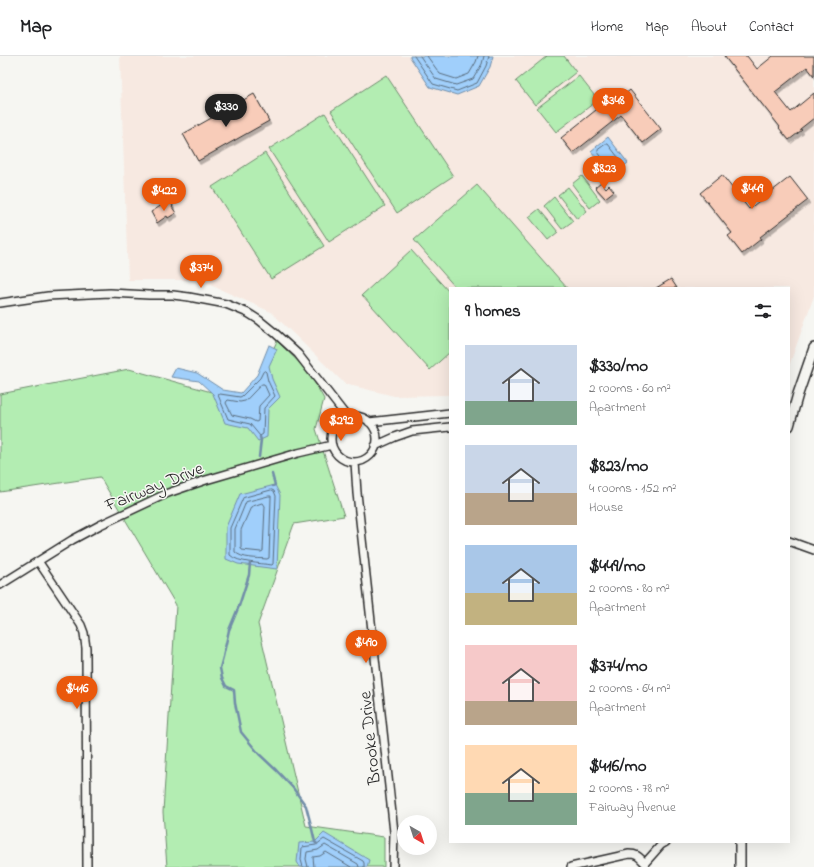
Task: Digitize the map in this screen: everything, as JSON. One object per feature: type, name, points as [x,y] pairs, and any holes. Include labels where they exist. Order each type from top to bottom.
[{"type":"street","points":[[0,303],[48,296],[110,293],[178,295],[226,304],[248,313],[259,320],[289,345],[298,354],[347,417]]},
{"type":"street","points":[[790,422],[814,348]]},
{"type":"street","points":[[369,422],[449,413]]},
{"type":"street","points":[[359,416],[364,418],[369,422],[376,433],[376,446],[373,452],[363,460],[355,462],[341,458],[332,446],[331,440],[334,428],[337,423],[347,417],[359,416]]},
{"type":"street","points":[[376,446],[412,431],[449,428]]},
{"type":"street","name":"Fairway Drive","points":[[0,585],[72,540],[168,493],[206,480],[298,453],[332,446]]},
{"type":"street","name":"Brooke Drive","points":[[355,462],[394,832],[393,867]]},
{"type":"street","points":[[790,541],[814,550]]},
{"type":"street","points":[[38,561],[81,625],[84,633],[86,648],[88,867]]},
{"type":"street","points":[[571,867],[629,854],[635,854],[638,856],[645,865],[664,843]]},
{"type":"street","points":[[740,843],[740,867]]},
{"type":"shaded area","points":[[120,56],[814,56],[814,296],[790,363],[790,287],[449,287],[449,395],[394,396],[345,384],[271,312],[199,280],[128,280]]},
{"type":"green space","points":[[547,56],[564,56],[576,72],[535,105],[516,81]]},
{"type":"green space","points":[[386,75],[453,176],[397,213],[331,111]]},
{"type":"green space","points":[[579,76],[598,100],[556,132],[537,108]]},
{"type":"green space","points":[[325,113],[385,206],[329,242],[269,149]]},
{"type":"green space","points":[[265,153],[324,246],[271,279],[212,187]]},
{"type":"green space","points":[[582,176],[600,200],[590,208],[572,184]]},
{"type":"green space","points":[[477,185],[566,287],[455,287],[414,240]]},
{"type":"green space","points":[[568,187],[587,211],[577,219],[558,195]]},
{"type":"green space","points":[[554,197],[573,221],[562,229],[544,206]]},
{"type":"green space","points":[[539,209],[558,232],[548,240],[529,217]]},
{"type":"green space","points":[[411,250],[449,292],[449,353],[430,370],[362,295]]},
{"type":"green space","points":[[277,341],[308,371],[324,399],[316,429],[344,516],[294,524],[258,624],[306,826],[384,837],[384,867],[167,867],[163,812],[176,605],[100,477],[0,492],[0,394],[129,369],[233,398],[254,390]]},
{"type":"water","points":[[410,56],[493,56],[490,67],[479,86],[457,95],[430,87]]},
{"type":"water","points":[[608,137],[628,163],[611,176],[591,151]]},
{"type":"water","points":[[269,345],[277,349],[269,366],[272,379],[280,397],[268,409],[267,437],[258,441],[248,428],[225,423],[213,394],[199,381],[171,377],[176,368],[197,373],[223,390],[241,393],[257,375]]},
{"type":"water","points":[[275,485],[280,495],[277,569],[238,564],[226,559],[226,527],[240,494]]},
{"type":"water","points":[[324,833],[369,860],[367,867],[300,867],[297,862],[299,843],[315,842]]},
{"type":"building","points":[[724,56],[747,56],[757,69],[773,56],[814,56],[814,76],[807,67],[775,92],[791,112],[814,93],[814,118],[789,140]]},
{"type":"building","points":[[630,90],[661,129],[643,143],[621,115],[573,153],[561,138],[606,102],[610,107]]},
{"type":"building","points":[[254,94],[269,121],[198,161],[183,134]]},
{"type":"building","points":[[722,175],[749,209],[790,177],[808,200],[760,237],[761,239],[742,254],[728,236],[732,233],[700,193]]},
{"type":"building","points":[[601,182],[606,188],[609,185],[614,191],[605,198],[595,187]]},
{"type":"building","points":[[170,200],[176,213],[168,218],[167,216],[157,223],[151,212]]},
{"type":"building","points":[[671,279],[676,287],[658,287]]},
{"type":"waterway","points":[[259,457],[260,437]]},
{"type":"waterway","points":[[272,474],[275,485],[273,486]]},
{"type":"waterway","points":[[250,563],[249,575],[229,630],[220,668],[222,678],[226,686],[234,690],[241,732],[259,754],[293,788],[306,806],[315,842],[317,844]]}]
